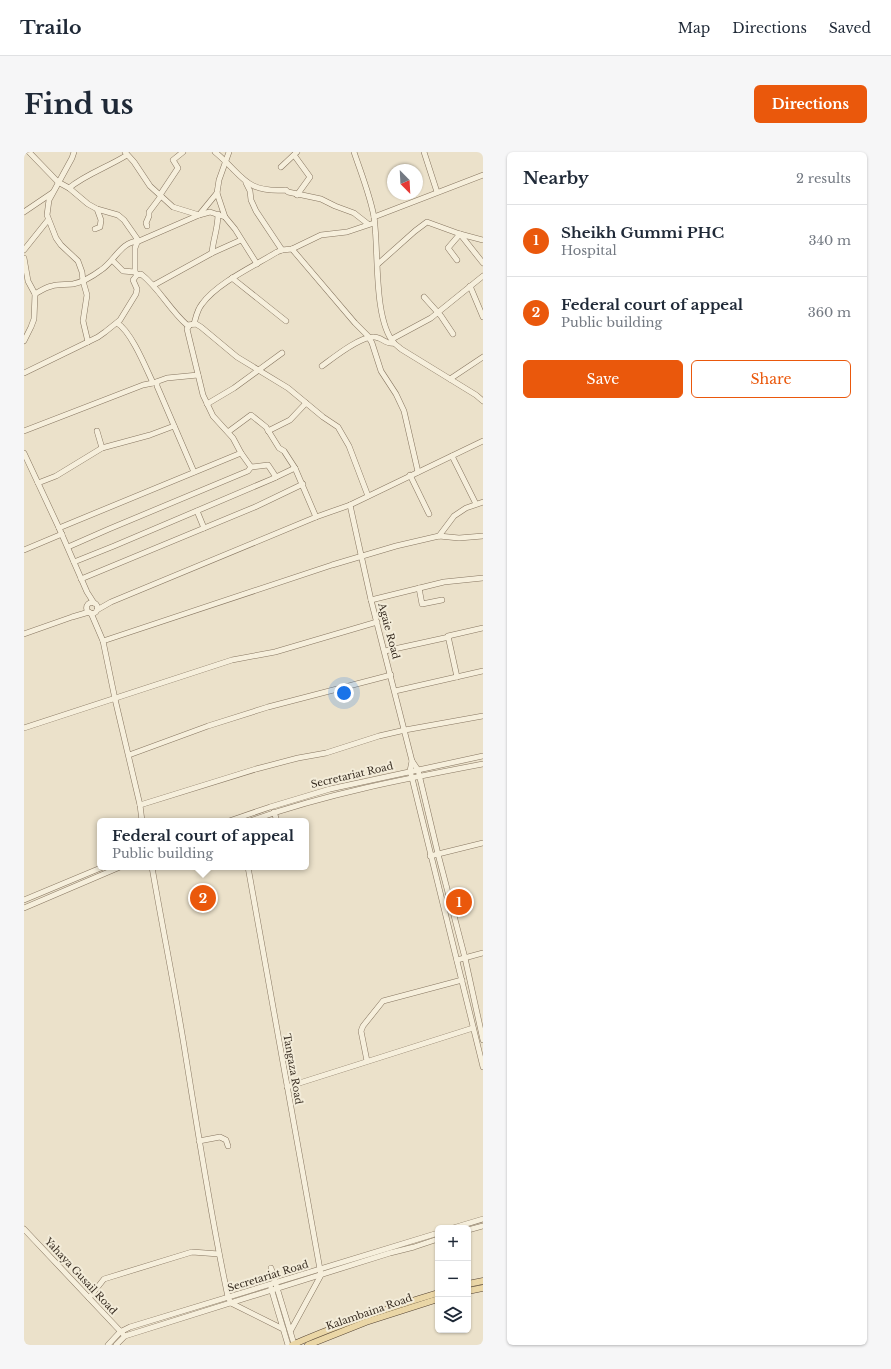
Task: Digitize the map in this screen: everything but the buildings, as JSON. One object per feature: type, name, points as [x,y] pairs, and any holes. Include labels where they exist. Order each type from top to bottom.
[{"type":"main road","points":[[471,1283],[483,1281]]},
{"type":"main road","points":[[471,1290],[483,1288]]},
{"type":"main road","points":[[291,1345],[356,1319],[402,1303],[435,1294]]},
{"type":"main road","name":"Kalambaina Road","points":[[308,1345],[366,1322],[435,1300]]},
{"type":"street","points":[[29,152],[58,182],[69,188],[97,209],[118,214],[138,240]]},
{"type":"street","points":[[74,152],[49,200],[47,208],[48,220],[53,233],[61,245],[78,261],[82,272],[87,295],[84,321],[88,342]]},
{"type":"street","points":[[147,226],[146,223],[149,216],[148,212],[178,168],[173,160],[183,152]]},
{"type":"street","points":[[215,152],[246,182],[260,189],[286,190],[297,195],[301,194],[321,199],[335,206],[354,212],[368,224]]},
{"type":"street","points":[[199,215],[217,193],[225,161],[229,152]]},
{"type":"street","points":[[354,152],[374,217],[382,311],[393,342],[412,356],[476,395],[483,401]]},
{"type":"street","points":[[424,152],[437,192]]},
{"type":"street","points":[[281,167],[295,153],[310,177],[297,195]]},
{"type":"street","points":[[69,188],[81,179],[112,164],[126,154],[134,162],[150,186],[173,207],[199,215]]},
{"type":"street","points":[[374,217],[483,175]]},
{"type":"street","points":[[246,182],[256,211],[282,250]]},
{"type":"street","points":[[24,212],[53,192]]},
{"type":"street","points":[[217,193],[225,217],[235,229],[257,264]]},
{"type":"street","points":[[95,229],[100,227],[101,220],[97,209]]},
{"type":"street","points":[[35,294],[51,286],[73,284],[83,281],[101,270],[124,246],[133,241],[210,212],[225,217]]},
{"type":"street","points":[[212,253],[212,244],[218,227],[218,214]]},
{"type":"street","points":[[24,250],[48,220]]},
{"type":"street","points":[[378,264],[427,222],[460,234],[483,240]]},
{"type":"street","points":[[251,467],[233,438],[213,416],[207,404],[203,395],[187,329],[191,325],[202,304],[224,283],[232,278],[282,250],[292,249],[321,235],[347,232],[374,223]]},
{"type":"street","points":[[457,260],[448,248],[460,234]]},
{"type":"street","points":[[460,234],[483,263]]},
{"type":"street","points":[[24,373],[98,337],[117,323],[138,289],[133,280],[136,273],[134,248],[138,240]]},
{"type":"street","points":[[154,285],[212,253],[241,240]]},
{"type":"street","points":[[292,249],[369,337],[375,349],[381,371],[396,394],[404,411],[418,472]]},
{"type":"street","points":[[24,258],[28,281],[35,294],[34,319],[24,340]]},
{"type":"street","points":[[112,260],[123,271],[141,274],[154,285],[171,308],[191,325],[205,330],[237,357],[288,388],[323,417],[338,426],[349,446],[368,496]]},
{"type":"street","points":[[322,366],[346,347],[369,337],[376,337],[389,344],[393,342],[438,313],[483,276]]},
{"type":"street","points":[[232,278],[286,321]]},
{"type":"street","points":[[470,286],[483,317]]},
{"type":"street","points":[[424,297],[441,316],[453,334]]},
{"type":"street","points":[[117,323],[122,326],[135,346],[157,386],[194,472]]},
{"type":"street","points":[[207,404],[258,371],[282,353]]},
{"type":"street","points":[[450,379],[483,357]]},
{"type":"street","points":[[24,431],[136,387],[155,383],[167,378],[198,375]]},
{"type":"street","points":[[268,431],[290,420],[306,403]]},
{"type":"street","points":[[228,432],[251,415],[264,425],[279,448],[284,451],[295,468],[316,517]]},
{"type":"street","points":[[38,483],[56,476],[102,448],[150,435],[174,426]]},
{"type":"street","points":[[97,431],[102,448]]},
{"type":"street","points":[[24,634],[91,610],[350,504],[483,441]]},
{"type":"street","points":[[24,453],[68,547],[87,592],[94,603]]},
{"type":"street","points":[[59,528],[242,453]]},
{"type":"street","points":[[452,456],[476,504]]},
{"type":"street","points":[[68,547],[248,470],[251,467],[268,465],[276,478]]},
{"type":"street","points":[[74,562],[276,478],[295,468]]},
{"type":"street","points":[[410,475],[429,514]]},
{"type":"street","points":[[81,579],[204,528],[303,484]]},
{"type":"street","points":[[439,536],[454,516],[476,504],[483,502]]},
{"type":"street","name":"Agaie Road","points":[[350,504],[360,556],[412,761]]},
{"type":"street","points":[[197,511],[204,528]]},
{"type":"street","points":[[24,550],[62,534]]},
{"type":"street","points":[[103,641],[360,556],[439,536],[459,538],[483,536]]},
{"type":"street","points":[[371,600],[444,582],[483,578]]},
{"type":"street","points":[[419,588],[422,604],[442,600]]},
{"type":"street","points":[[87,592],[91,610],[103,641],[142,818]]},
{"type":"street","points":[[94,603],[111,602]]},
{"type":"street","points":[[91,610],[94,603]]},
{"type":"street","points":[[24,728],[232,660],[275,652],[377,622]]},
{"type":"street","points":[[385,651],[483,628]]},
{"type":"street","points":[[449,637],[457,677]]},
{"type":"street","points":[[395,691],[483,671]]},
{"type":"street","points":[[129,755],[208,726],[268,707],[391,674]]},
{"type":"street","points":[[140,805],[256,769],[298,758],[326,753],[380,736],[483,716]]},
{"type":"street","name":"Secretariat Road","points":[[243,818],[330,789],[483,756]]},
{"type":"street","points":[[412,761],[418,770],[420,777],[465,958],[483,1040]]},
{"type":"street","points":[[412,761],[410,771],[483,1067]]},
{"type":"street","name":"Secretariat Road","points":[[258,818],[335,795],[483,764]]},
{"type":"street","points":[[274,812],[276,818]]},
{"type":"street","points":[[430,856],[483,843]]},
{"type":"street","points":[[24,900],[97,870]]},
{"type":"street","points":[[24,908],[113,870]]},
{"type":"street","points":[[153,870],[186,1058],[199,1142],[228,1297],[232,1303],[283,1329]]},
{"type":"street","name":"Tangaza Road","points":[[249,870],[321,1272]]},
{"type":"street","points":[[457,960],[483,953]]},
{"type":"street","points":[[367,1061],[361,1031],[363,1026],[384,1001],[462,980]]},
{"type":"street","points":[[287,1087],[473,1028]]},
{"type":"street","points":[[199,1142],[220,1137],[226,1140],[228,1146]]},
{"type":"street","points":[[463,1225],[483,1219]]},
{"type":"street","points":[[471,1229],[483,1226]]},
{"type":"street","name":"Yahaya Gusail Road","points":[[24,1230],[123,1334]]},
{"type":"street","name":"Secretariat Road","points":[[116,1345],[123,1334],[232,1303],[273,1287],[435,1234]]},
{"type":"street","name":"Secretariat Road","points":[[321,1272],[435,1240]]},
{"type":"street","points":[[89,1298],[104,1279],[192,1252],[219,1254]]},
{"type":"street","points":[[271,1268],[273,1287],[283,1329],[291,1345]]},
{"type":"street","points":[[291,1330],[321,1272]]},
{"type":"street","points":[[273,1287],[291,1330],[291,1345]]},
{"type":"street","name":"Secretariat Road","points":[[108,1345],[130,1327],[228,1297],[273,1287]]},
{"type":"place","name":"Federal court of appeal","points":[[203,898]]},
{"type":"place","name":"Sheikh Gummi PHC","points":[[459,902]]}]
